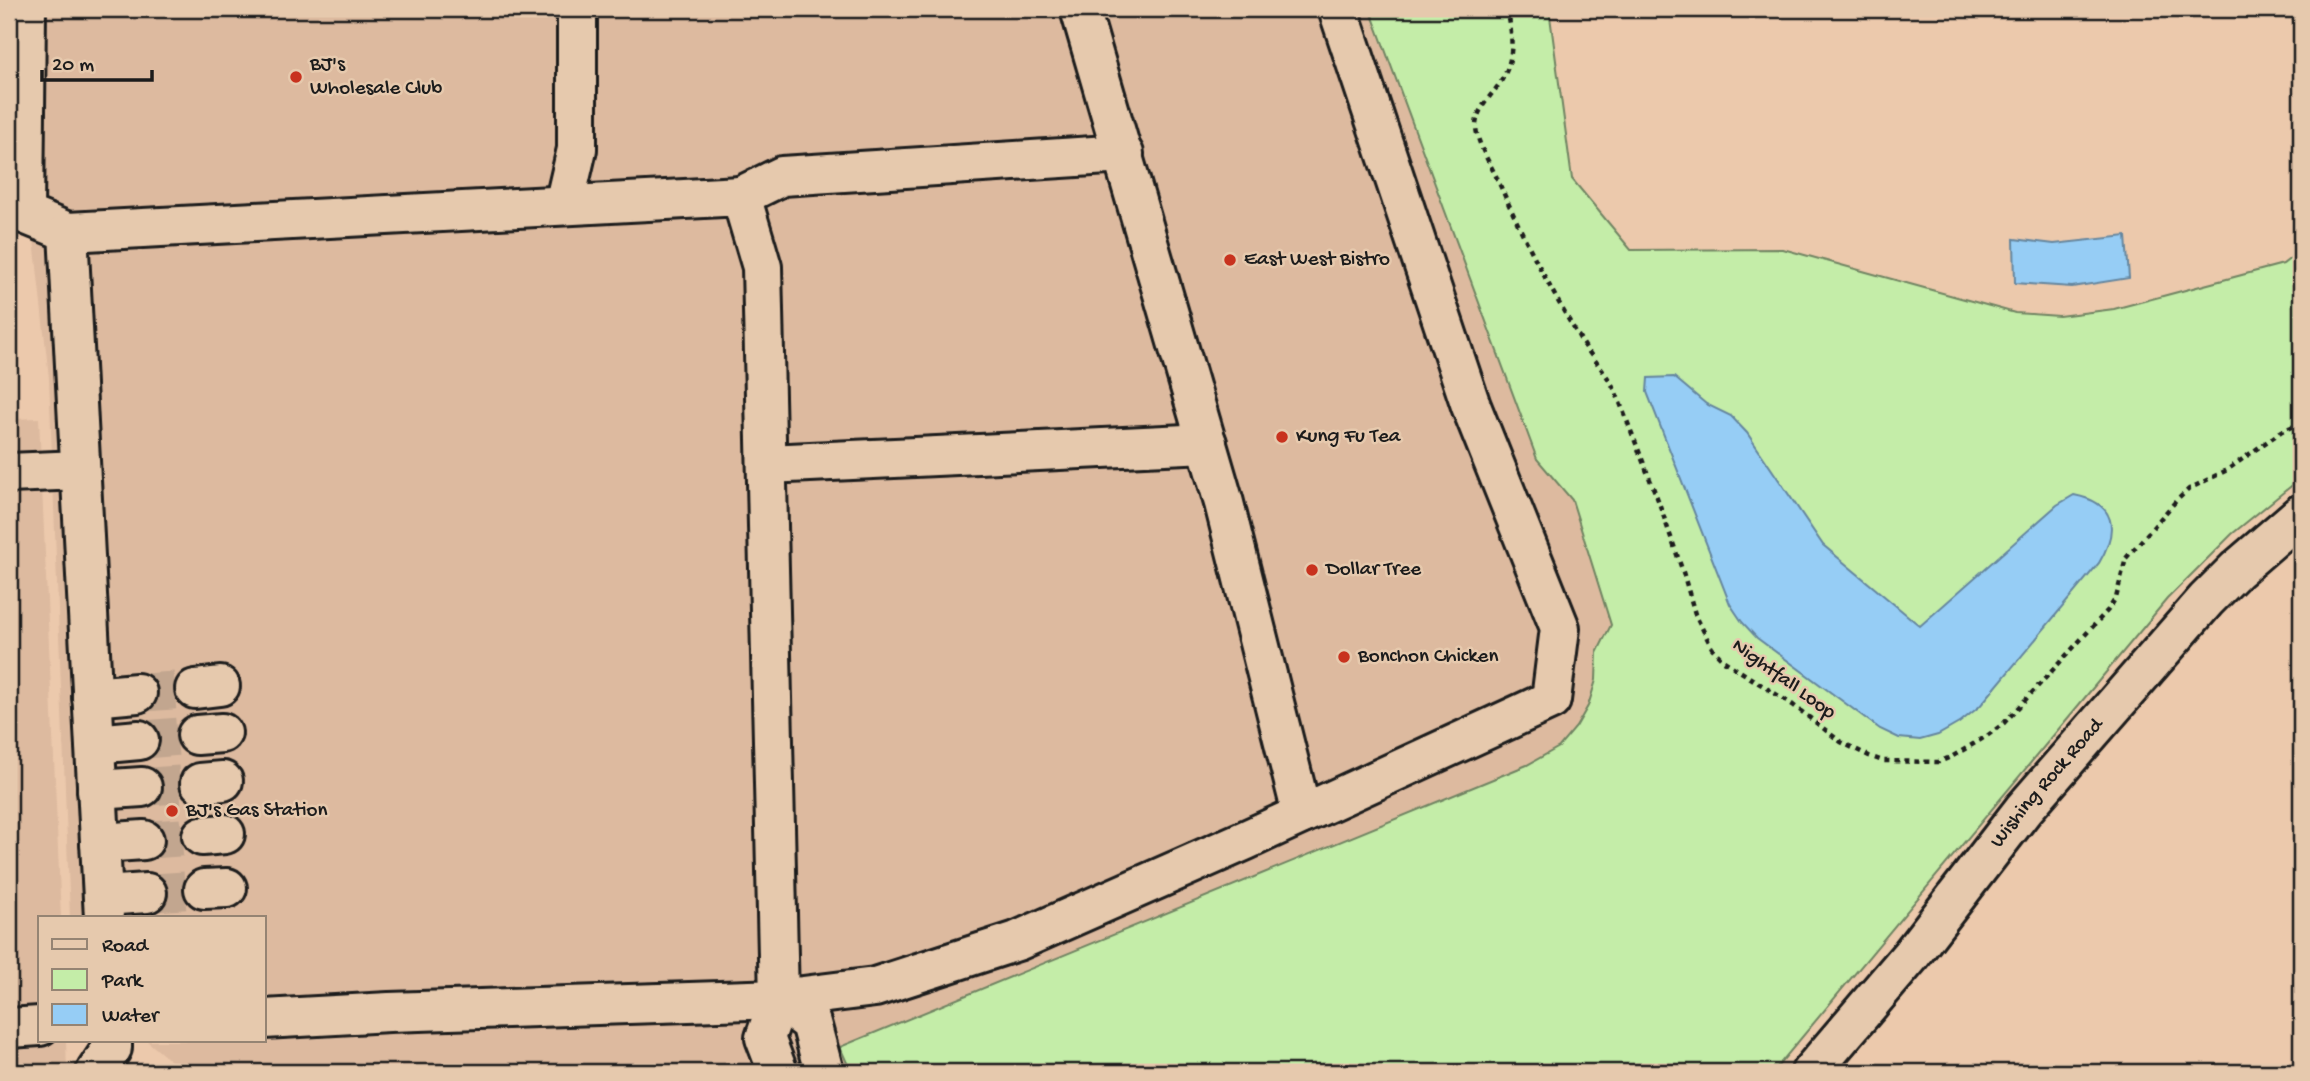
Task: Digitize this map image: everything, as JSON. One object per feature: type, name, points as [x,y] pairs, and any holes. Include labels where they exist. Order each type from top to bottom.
[{"type":"street","points":[[26,9],[24,214],[68,232],[741,196],[782,176],[1124,154]]},
{"type":"street","points":[[564,205],[577,149],[576,9]]},
{"type":"street","points":[[1080,9],[1224,503],[1302,814]]},
{"type":"street","points":[[266,1019],[389,1012],[779,999],[875,987],[1017,941],[1551,700],[1560,628],[1471,406],[1338,9]]},
{"type":"street","points":[[741,196],[762,267],[779,999],[765,1038],[778,1072]]},
{"type":"street","points":[[68,232],[103,907],[147,893]]},
{"type":"street","points":[[768,464],[1207,443]]},
{"type":"street","points":[[9,473],[80,470]]},
{"type":"street","name":"Wishing Rock Road","points":[[1811,1072],[1911,955],[2023,810],[2170,642],[2236,570],[2301,514]]},
{"type":"street","points":[[92,697],[137,693]]},
{"type":"street","points":[[95,744],[139,740]]},
{"type":"street","points":[[97,790],[142,787]]},
{"type":"street","points":[[100,843],[144,840]]},
{"type":"street","points":[[779,999],[811,1023],[824,1072]]},
{"type":"street","points":[[9,1028],[38,1026]]},
{"type":"path","name":"Nightfall Loop","points":[[1507,9],[1513,32],[1511,58],[1504,76],[1478,115],[1476,127],[1479,137],[1537,260],[1581,341],[1606,373],[1615,390],[1658,500],[1703,633],[1724,661],[1793,705],[1854,750],[1883,761],[1939,762],[1987,736],[2004,723],[2108,610],[2116,598],[2126,558],[2176,501],[2189,489],[2227,470],[2283,430],[2301,424]]},
{"type":"shaded area","points":[[9,9],[1370,9],[1537,459],[1572,500],[1611,625],[1597,653],[1597,680],[1588,706],[1576,727],[1559,747],[1527,765],[840,1047],[851,1072],[184,1072],[148,1042],[266,1042],[266,916],[70,916],[49,378]]},
{"type":"shaded area","points":[[9,402],[10,419],[39,418],[61,916],[38,916],[38,1042],[66,1042],[67,1072],[9,1072]]},
{"type":"green space","points":[[1370,9],[1549,9],[1572,179],[1631,250],[1783,249],[2015,313],[2059,316],[2114,309],[2283,264],[2301,250],[2301,478],[2232,534],[2167,599],[1773,1072],[851,1072],[840,1047],[1527,765],[1559,747],[1576,727],[1588,706],[1596,680],[1597,653],[1611,625],[1572,500],[1537,459]]},
{"type":"water","points":[[2126,236],[2129,278],[2072,287],[2015,283],[2014,239],[2054,244]]},
{"type":"water","points":[[1674,377],[1706,404],[1731,416],[1747,433],[1823,545],[1920,626],[2057,505],[2074,495],[2098,504],[2106,511],[2111,529],[2105,551],[2099,563],[1980,706],[1938,735],[1920,740],[1899,738],[1880,729],[1757,638],[1730,604],[1647,392],[1648,378]]},
{"type":"tunnel","points":[[137,693],[195,689]]},
{"type":"tunnel","points":[[139,740],[197,735]]},
{"type":"tunnel","points":[[142,787],[200,783]]},
{"type":"tunnel","points":[[144,840],[202,836]]},
{"type":"tunnel","points":[[147,893],[204,889]]},
{"type":"place","name":"BJ's Wholesale Club","points":[[296,77]]},
{"type":"place","name":"East West Bistro","points":[[1230,260]]},
{"type":"place","name":"Kung Fu Tea","points":[[1282,437]]},
{"type":"place","name":"Dollar Tree","points":[[1312,570]]},
{"type":"place","name":"Bonchon Chicken","points":[[1344,657]]},
{"type":"place","name":"BJ's Gas Station","points":[[172,811]]}]
